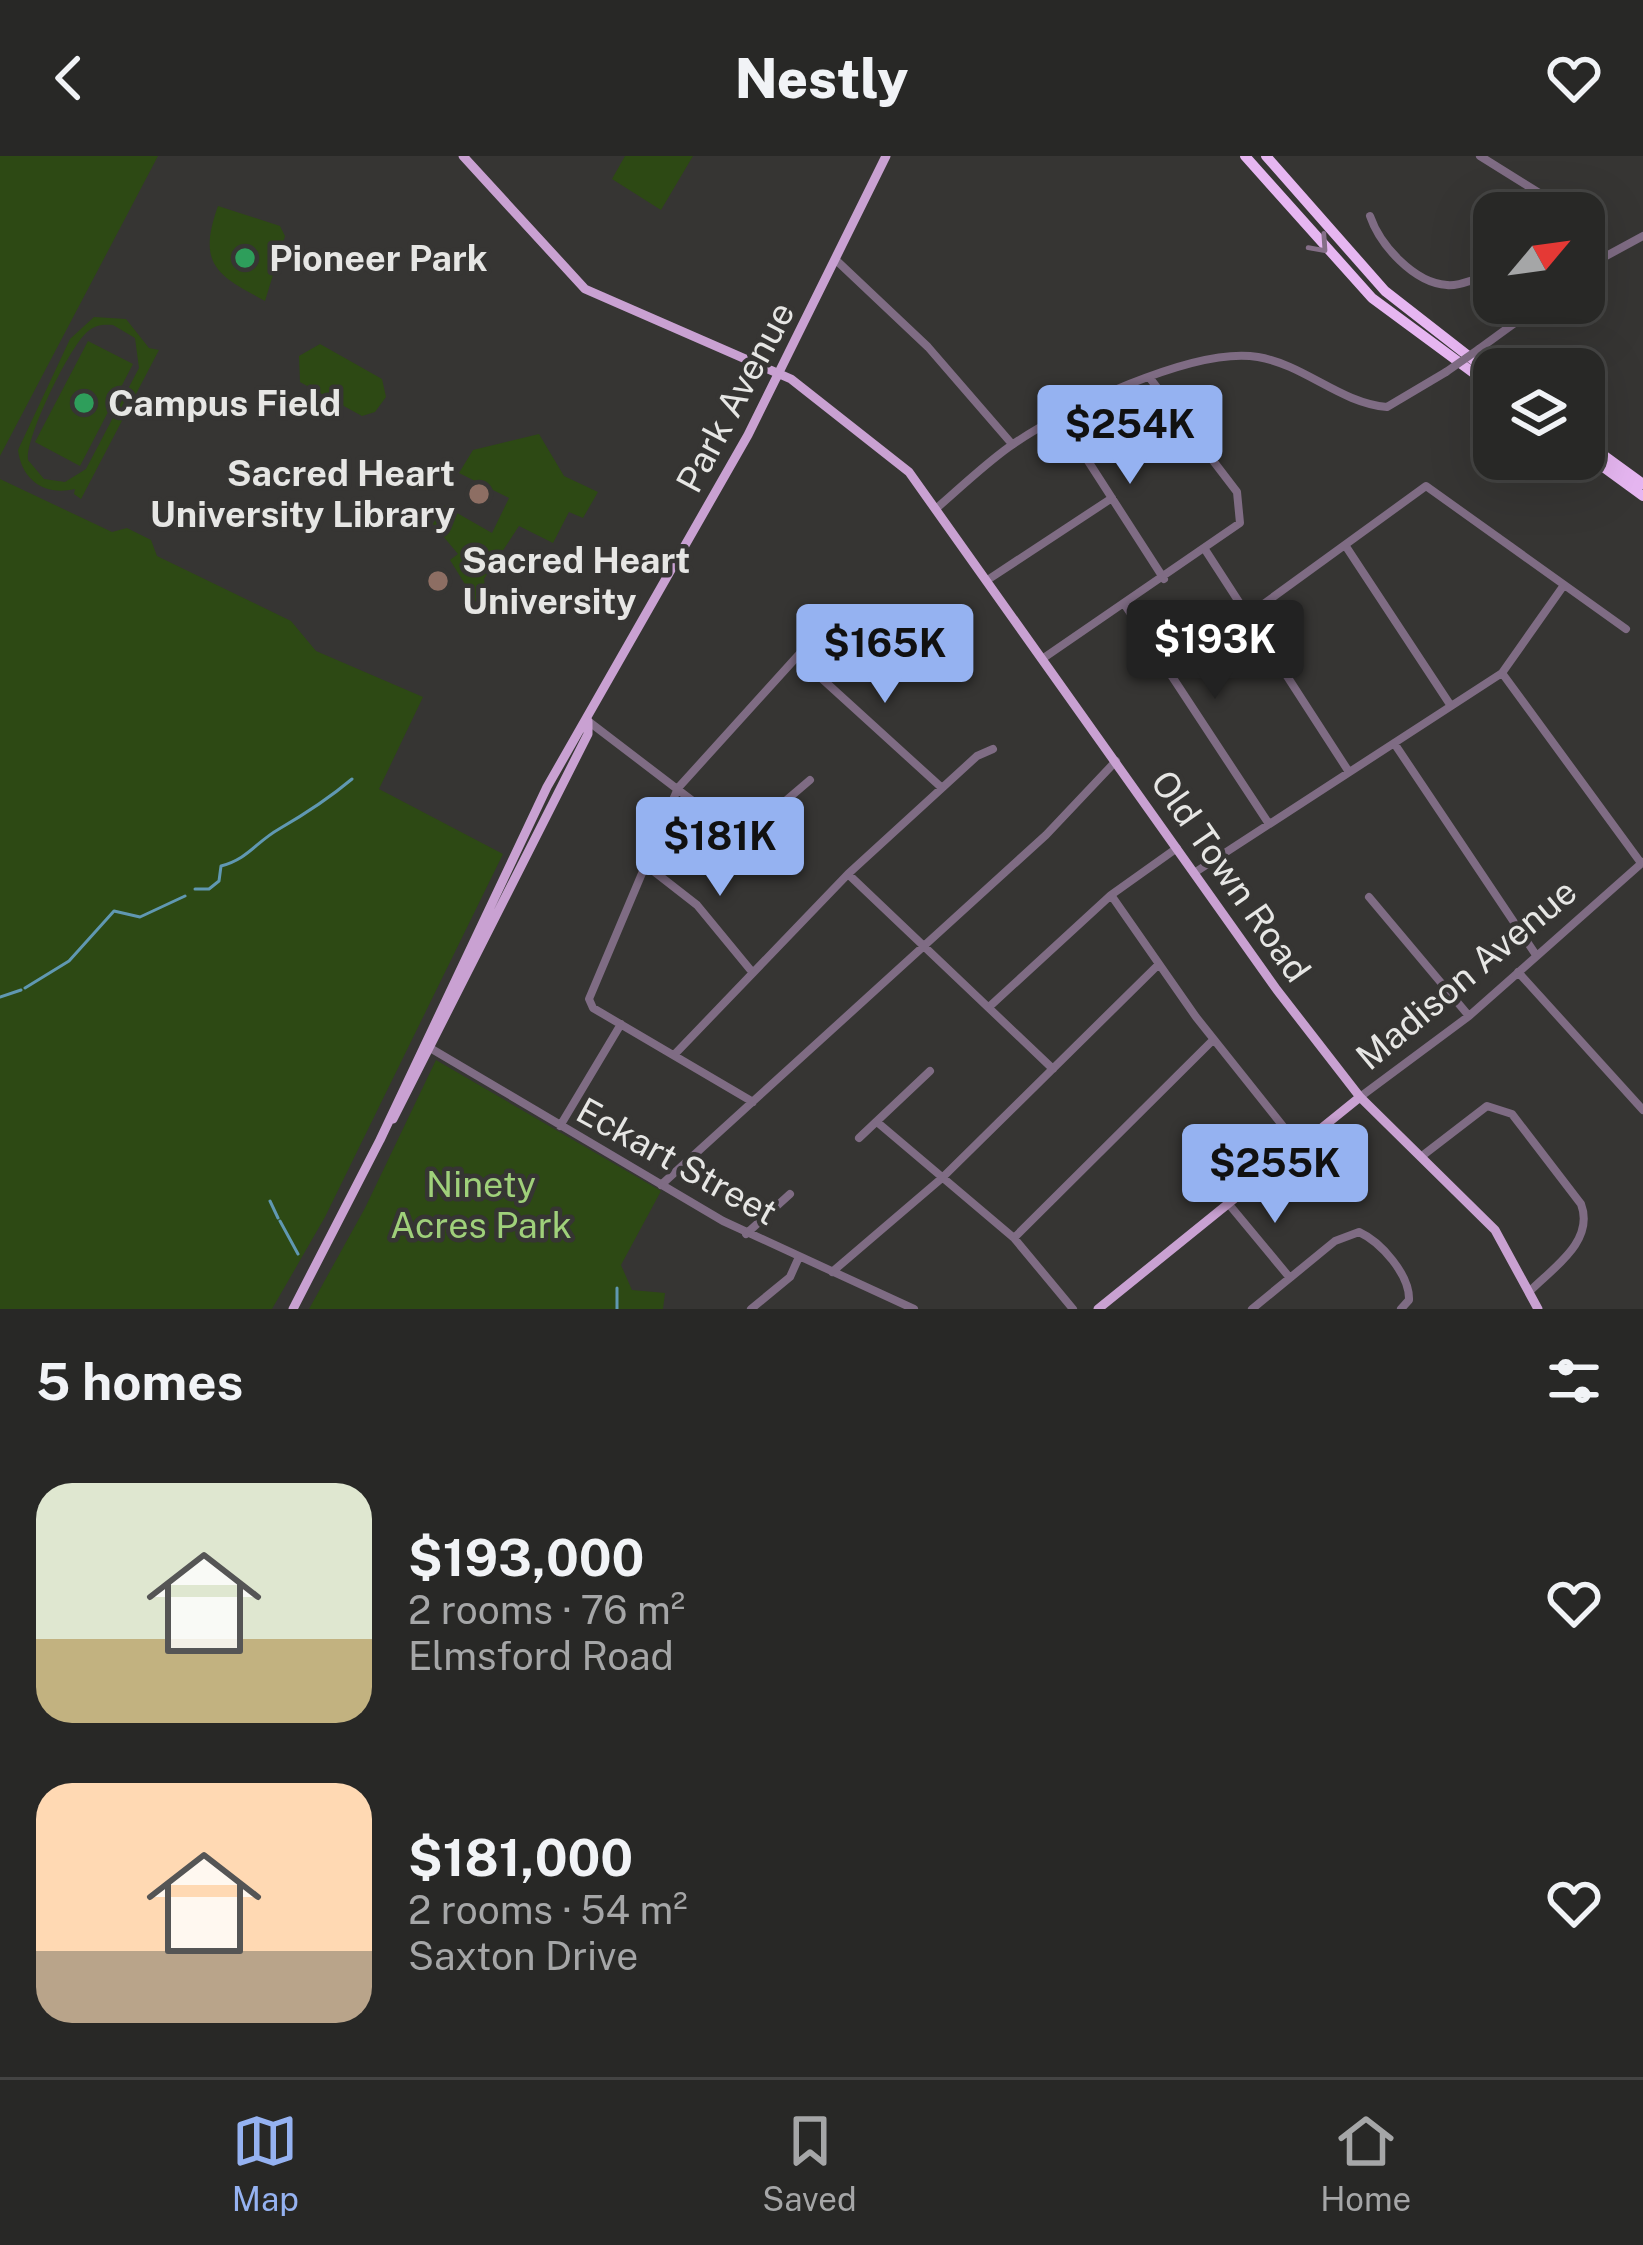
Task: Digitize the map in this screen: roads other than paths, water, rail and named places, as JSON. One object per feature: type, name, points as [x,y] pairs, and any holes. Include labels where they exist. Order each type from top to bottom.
[{"type":"highway","points":[[1244,156],[1372,298],[1473,373]]},
{"type":"highway","points":[[1266,156],[1385,291],[1473,360]]},
{"type":"highway","points":[[1605,457],[1643,484]]},
{"type":"highway","points":[[1605,468],[1643,496]]},
{"type":"main road","name":"Old Town Road","points":[[464,156],[585,289],[780,374],[888,452],[938,507],[1194,873],[1360,1097],[1486,1218],[1538,1309]]},
{"type":"main road","name":"Park Avenue","points":[[292,1309],[380,1141],[579,728],[588,721],[780,374],[886,156]]},
{"type":"main road","name":"Madison Avenue","points":[[1098,1309],[1360,1097]]},
{"type":"street","points":[[1480,156],[1538,192]]},
{"type":"street","points":[[1370,216],[1390,250],[1426,279],[1446,286],[1473,280]]},
{"type":"street","points":[[1605,257],[1643,236]]},
{"type":"street","points":[[837,261],[928,347],[1012,444]]},
{"type":"street","points":[[938,507],[1012,444],[1149,377],[1197,359],[1250,356],[1295,368],[1354,400],[1387,407],[1446,372],[1509,324]]},
{"type":"street","points":[[1045,657],[1237,528],[1240,499],[1149,377]]},
{"type":"street","points":[[1061,419],[1164,579]]},
{"type":"street","points":[[1247,616],[1426,486],[1626,629]]},
{"type":"street","points":[[989,579],[1112,498]]},
{"type":"street","points":[[1345,545],[1451,706]]},
{"type":"street","points":[[1206,551],[1349,772]]},
{"type":"street","points":[[1194,873],[1502,673],[1564,585]]},
{"type":"street","points":[[1125,604],[1269,824]]},
{"type":"street","points":[[753,1102],[593,1008],[589,999],[678,788],[832,618]]},
{"type":"street","points":[[798,657],[942,788]]},
{"type":"street","points":[[1502,673],[1642,862]]},
{"type":"street","points":[[588,721],[732,831],[745,835],[810,780]]},
{"type":"street","points":[[1394,743],[1536,955]]},
{"type":"street","points":[[674,1055],[848,874],[942,788],[993,749]]},
{"type":"street","points":[[661,1185],[1046,835],[1116,760]]},
{"type":"street","points":[[988,1007],[1111,895],[1177,848]]},
{"type":"street","name":"Madison Avenue","points":[[1360,1097],[1469,1016],[1642,862]]},
{"type":"street","points":[[647,866],[697,905],[753,973]]},
{"type":"street","points":[[848,874],[1053,1069]]},
{"type":"street","points":[[1111,895],[1213,1040],[1298,1145]]},
{"type":"street","points":[[1369,897],[1469,1016]]},
{"type":"street","points":[[832,1272],[942,1178],[1159,964]]},
{"type":"street","points":[[1518,972],[1643,1110]]},
{"type":"street","points":[[560,1126],[621,1024]]},
{"type":"street","points":[[1014,1238],[1213,1040]]},
{"type":"street","name":"Eckart Street","points":[[427,1045],[746,1234],[914,1309]]},
{"type":"street","points":[[859,1138],[930,1071]]},
{"type":"street","points":[[1422,1156],[1487,1106],[1512,1114],[1581,1204],[1586,1220],[1579,1242],[1530,1291]]},
{"type":"street","points":[[877,1122],[1014,1238],[1073,1309]]},
{"type":"street","points":[[746,1234],[790,1194]]},
{"type":"street","points":[[1227,1202],[1290,1278]]},
{"type":"street","points":[[1252,1309],[1343,1236],[1365,1234],[1409,1287],[1401,1309]]},
{"type":"street","points":[[751,1309],[790,1277],[799,1257]]},
{"type":"waterway","points":[[195,889],[209,889],[219,881],[221,866],[245,855],[352,779]]},
{"type":"waterway","points":[[25,988],[69,961],[114,911],[140,917],[185,896]]},
{"type":"waterway","points":[[0,997],[21,990]]},
{"type":"waterway","points":[[270,1201],[278,1218]]},
{"type":"waterway","points":[[280,1221],[298,1254]]},
{"type":"waterway","points":[[617,1288],[617,1309]]},
{"type":"place","name":"Pioneer Park","points":[[245,258]]},
{"type":"place","name":"Campus Field","points":[[84,403]]},
{"type":"place","name":"Sacred Heart University Library","points":[[479,494]]},
{"type":"place","name":"Sacred Heart University","points":[[438,581]]},
{"type":"park label","name":"Ninety Acres Park","points":[[481,1204]]}]
